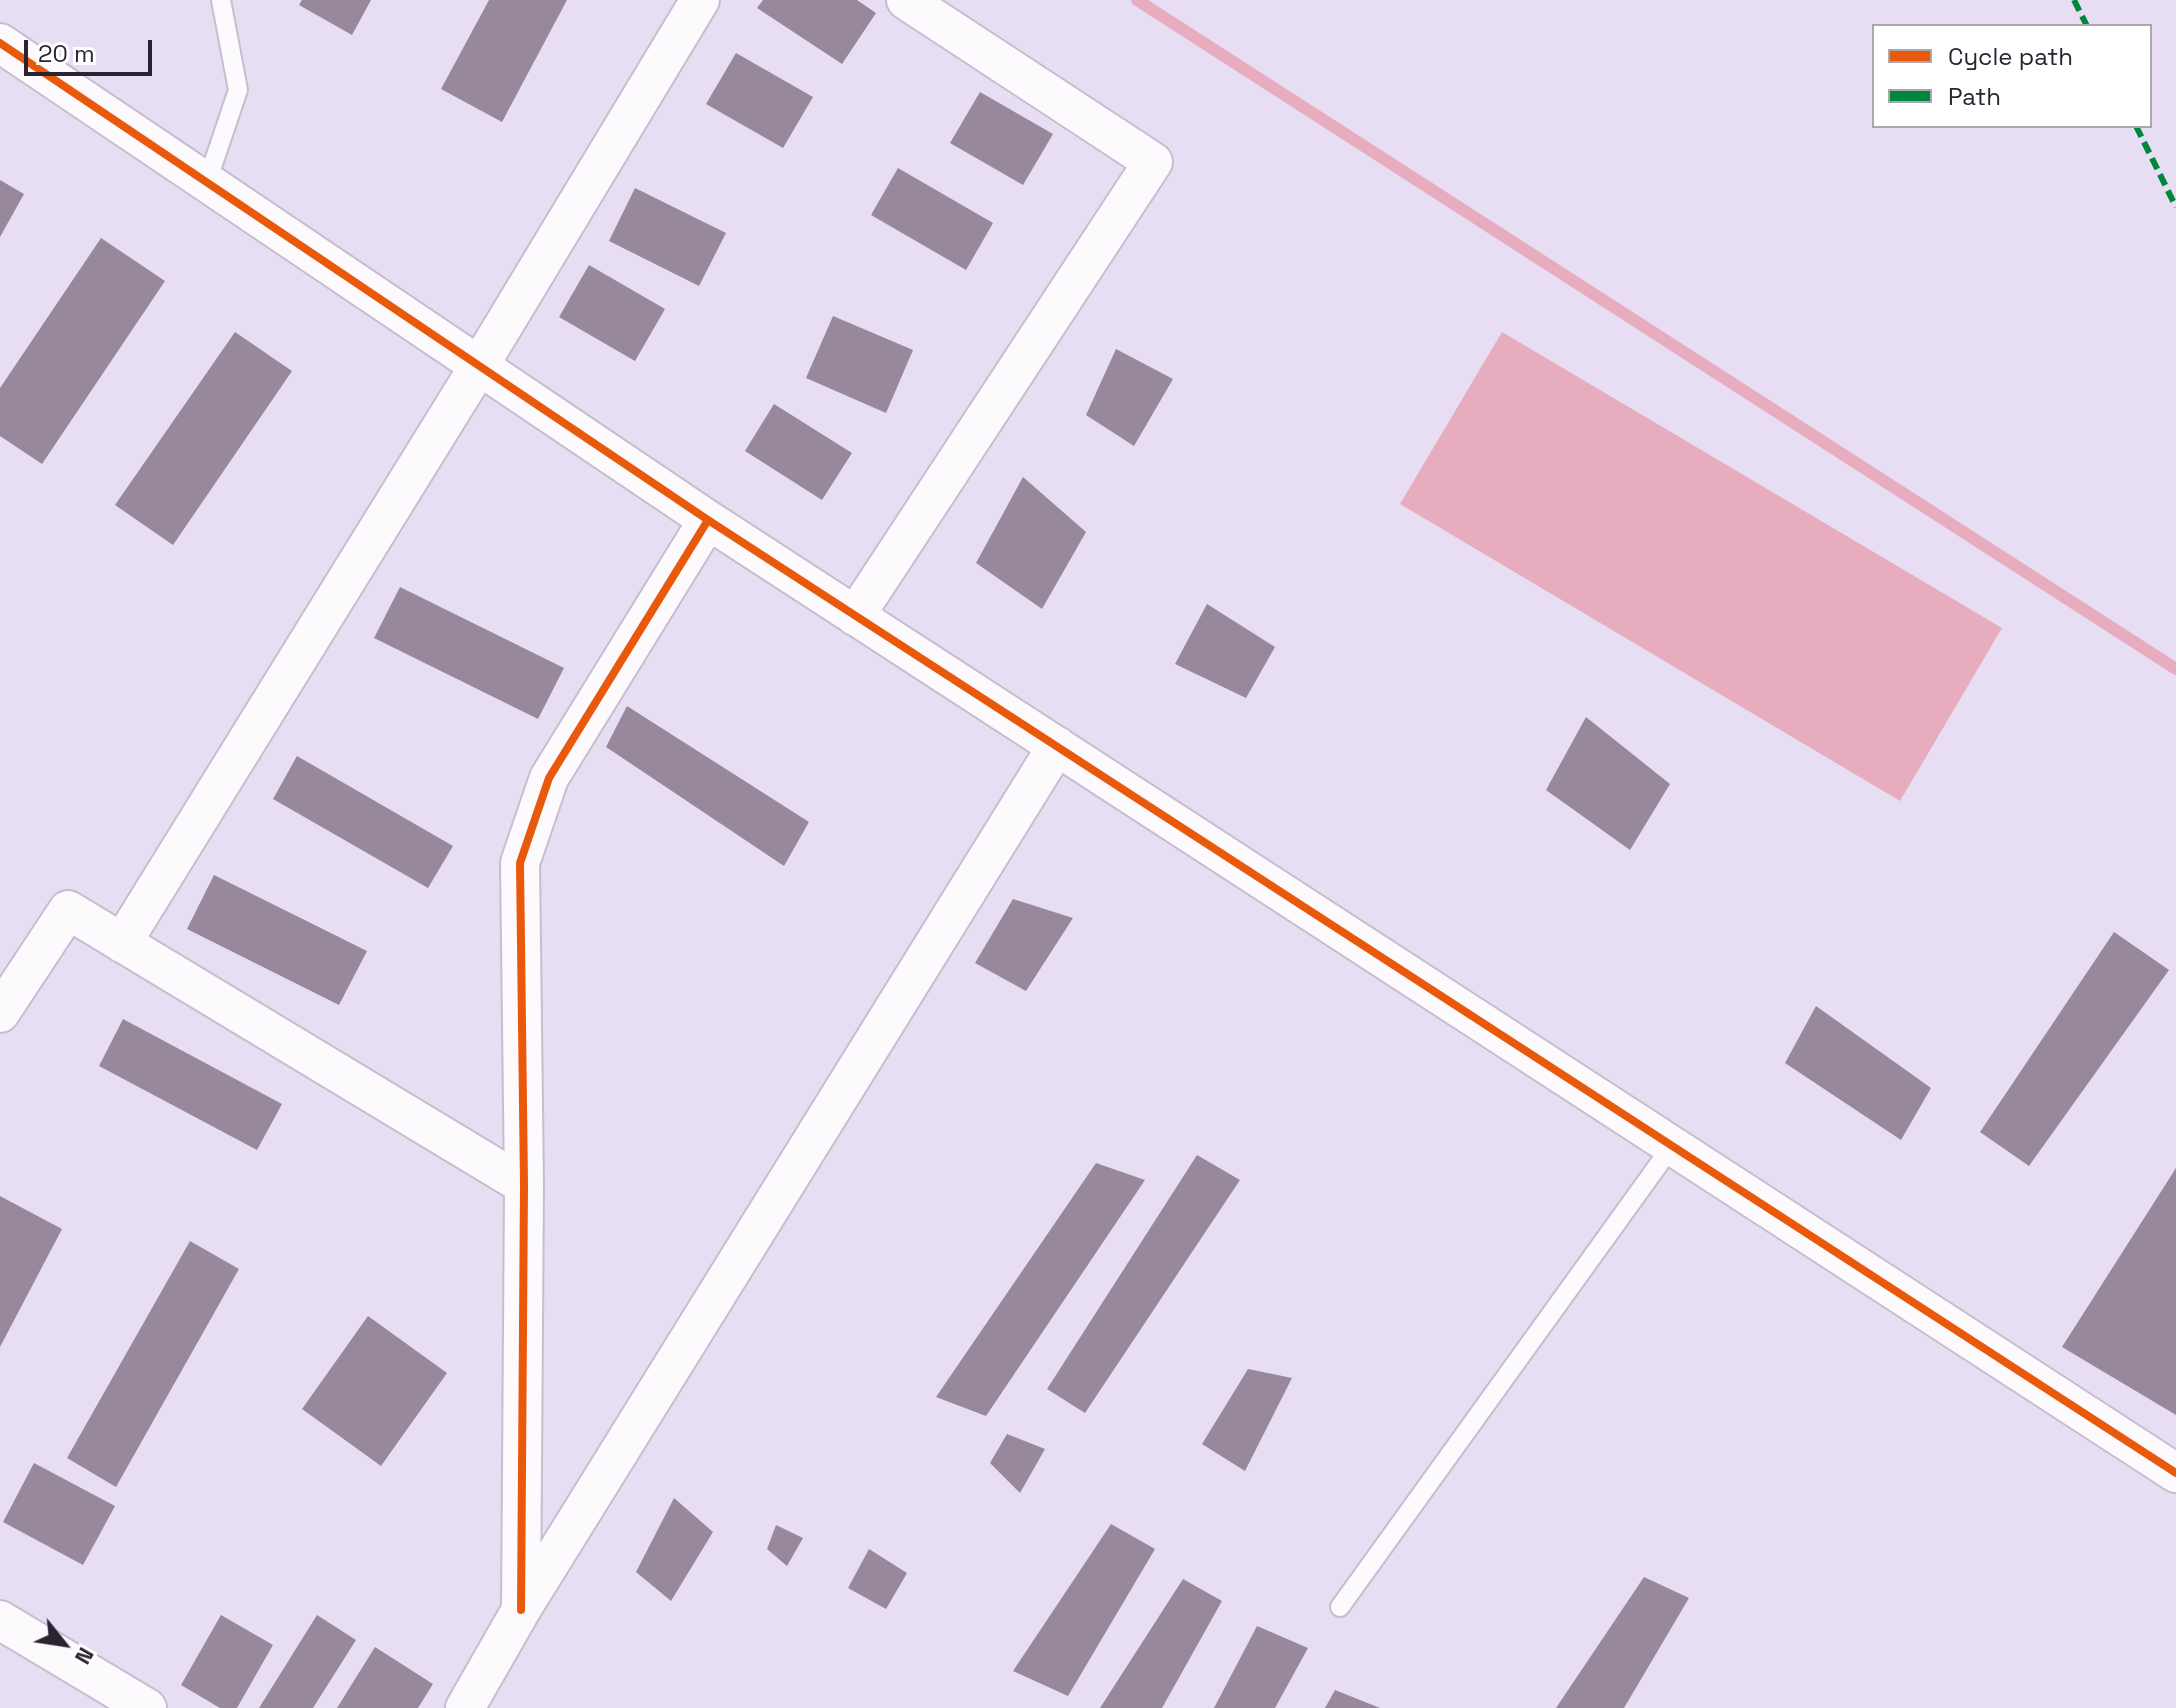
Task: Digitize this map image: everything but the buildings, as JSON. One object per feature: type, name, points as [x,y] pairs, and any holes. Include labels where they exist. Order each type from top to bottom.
[{"type":"street","points":[[122,943],[479,366],[700,0]]},
{"type":"street","points":[[855,616],[1153,162],[906,0]]},
{"type":"street","points":[[0,43],[708,520],[2176,1473]]},
{"type":"street","points":[[521,1610],[524,1185],[520,863],[549,778],[708,520]]},
{"type":"street","points":[[465,1708],[521,1610],[1057,746]]},
{"type":"street","points":[[0,1013],[68,910],[524,1185]]},
{"type":"street","points":[[0,1620],[129,1703]]},
{"type":"lane","points":[[207,182],[238,90],[221,0]]},
{"type":"lane","points":[[1340,1607],[1672,1146]]},
{"type":"shaded area","points":[[1502,332],[2002,628],[1900,801],[1400,504]]},
{"type":"waterway","points":[[1137,0],[2176,669]]},
{"type":"marked path","points":[[2074,0],[2086,24]]},
{"type":"marked path","points":[[2137,128],[2176,207]]},
{"type":"cycle path","points":[[0,43],[708,520],[2176,1473]]},
{"type":"cycle path","points":[[521,1610],[524,1185],[520,863],[549,778],[708,520]]}]
